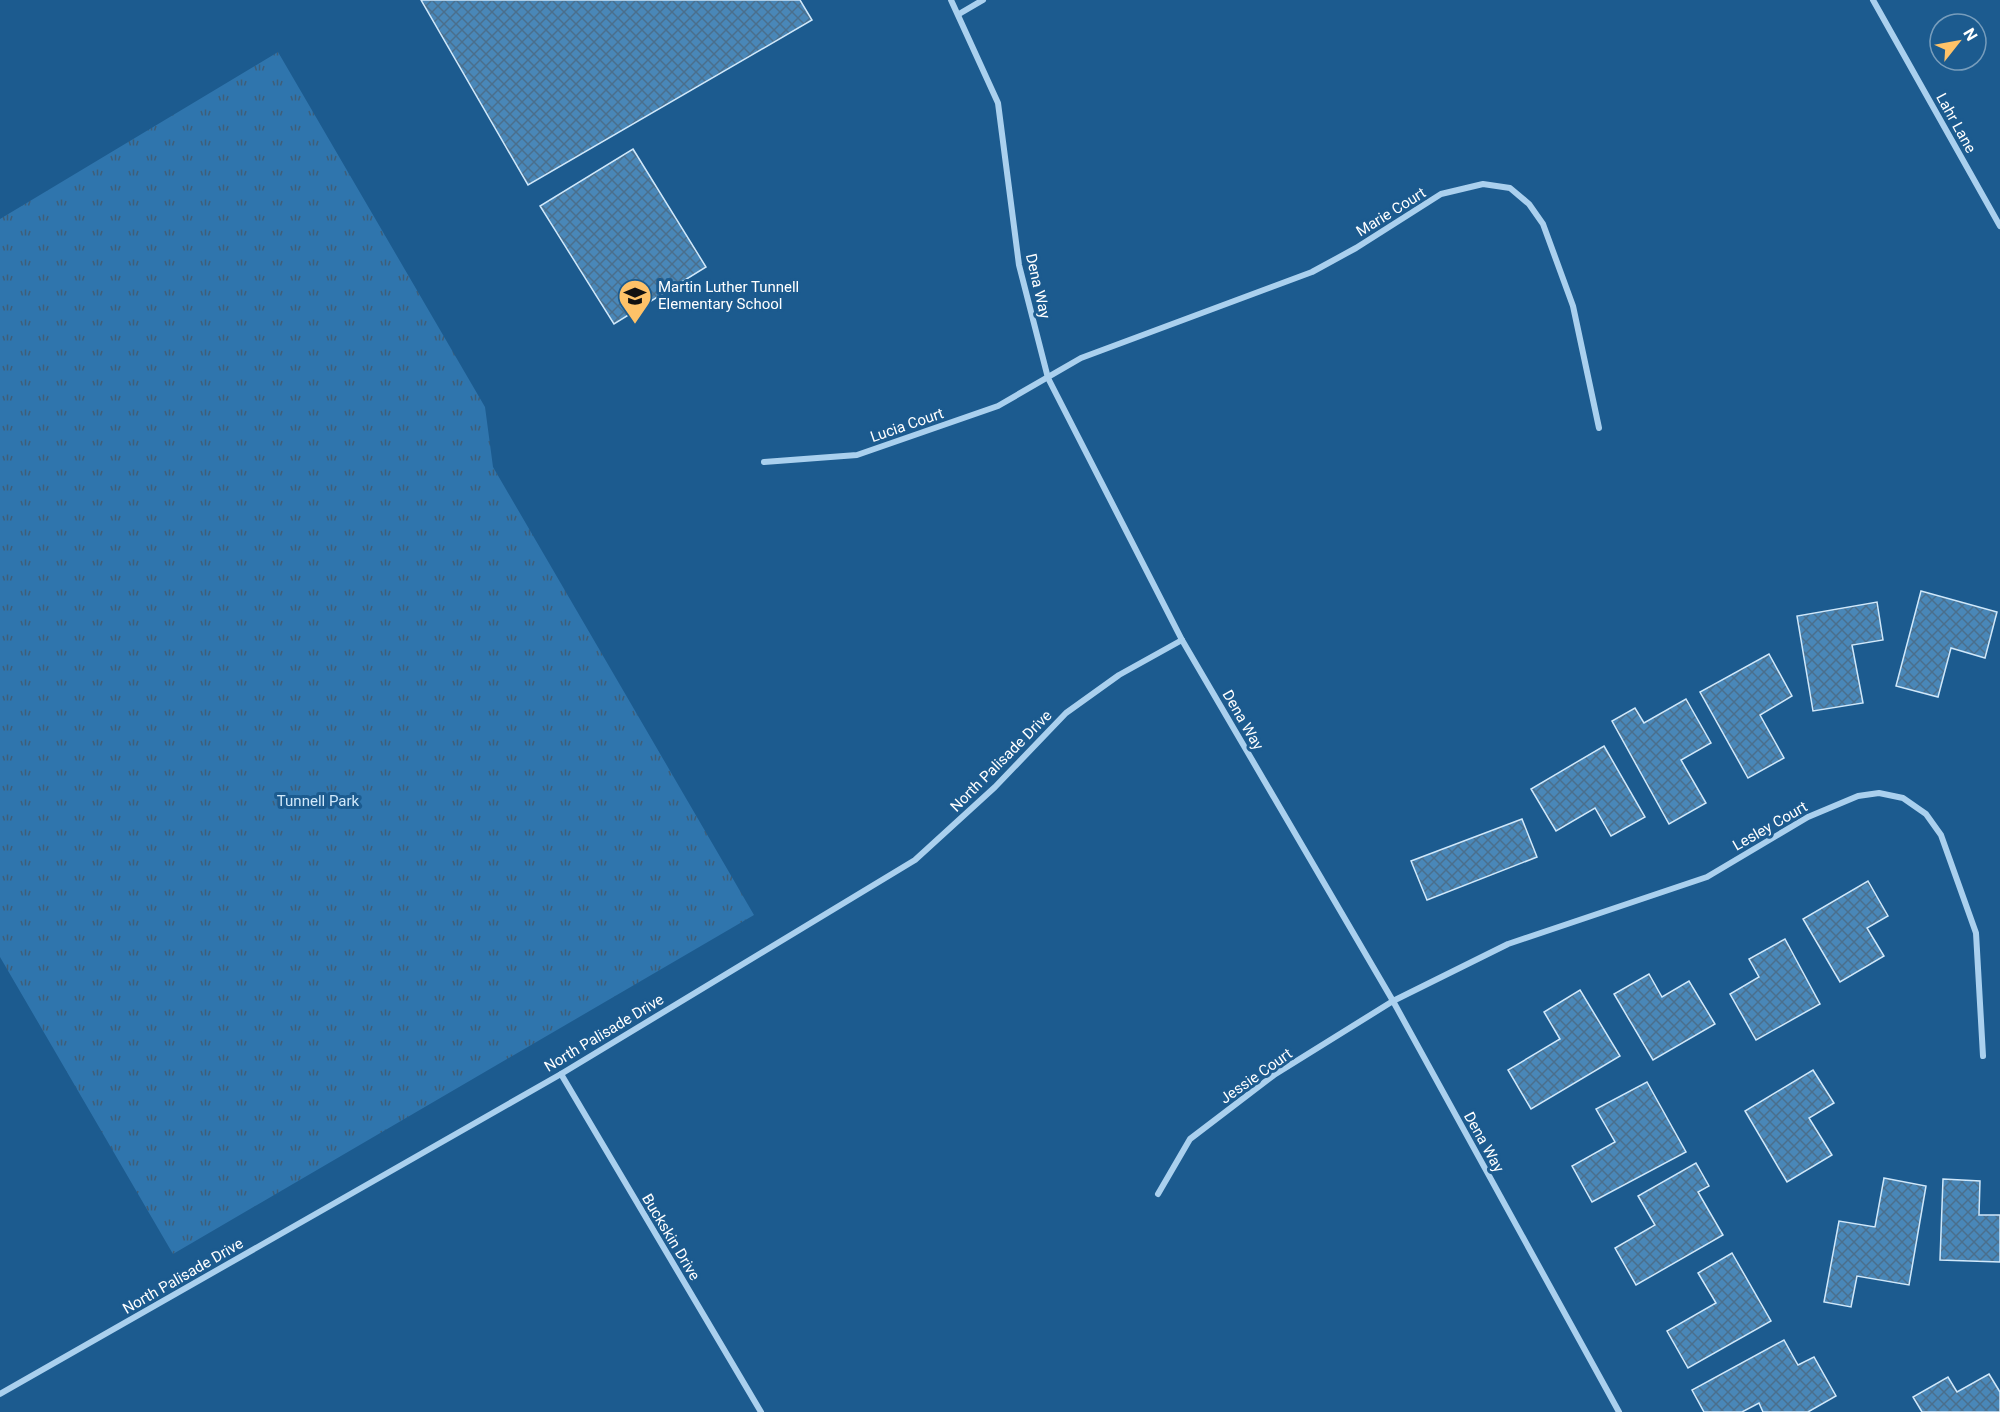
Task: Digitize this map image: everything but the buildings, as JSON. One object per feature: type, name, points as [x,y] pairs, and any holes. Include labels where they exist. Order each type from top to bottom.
[{"type":"street","name":"Dena Way","points":[[951,0],[998,103],[1019,265],[1048,378],[1182,640],[1393,1001],[1619,1412]]},
{"type":"street","points":[[959,14],[982,0]]},
{"type":"street","name":"Lahr Lane","points":[[1873,0],[2000,226]]},
{"type":"street","name":"Marie Court","points":[[1048,378],[1081,358],[1312,272],[1356,248],[1442,194],[1483,184],[1510,188],[1529,204],[1543,224],[1573,306],[1599,428]]},
{"type":"street","name":"Lucia Court","points":[[764,462],[857,455],[998,406],[1048,378]]},
{"type":"street","name":"North Palisade Drive","points":[[2,1392],[561,1074],[915,860],[994,787],[1066,714],[1119,675],[1182,640]]},
{"type":"street","name":"Lesley Court","points":[[1393,1001],[1508,944],[1707,877],[1808,817],[1858,796],[1880,794],[1903,798],[1926,814],[1941,835],[1976,933],[1983,1056]]},
{"type":"street","name":"Jessie Court","points":[[1158,1194],[1190,1139],[1274,1075],[1393,1001]]},
{"type":"street","name":"Buckskin Drive","points":[[561,1074],[760,1412]]},
{"type":"street","points":[[0,1383],[2,1392]]},
{"type":"green space","name":"Tunnell Park","points":[[278,52],[485,407],[493,467],[754,915],[173,1254],[0,957],[0,219]]},
{"type":"place","name":"Martin Luther Tunnell Elementary School","points":[[635,325]]}]
